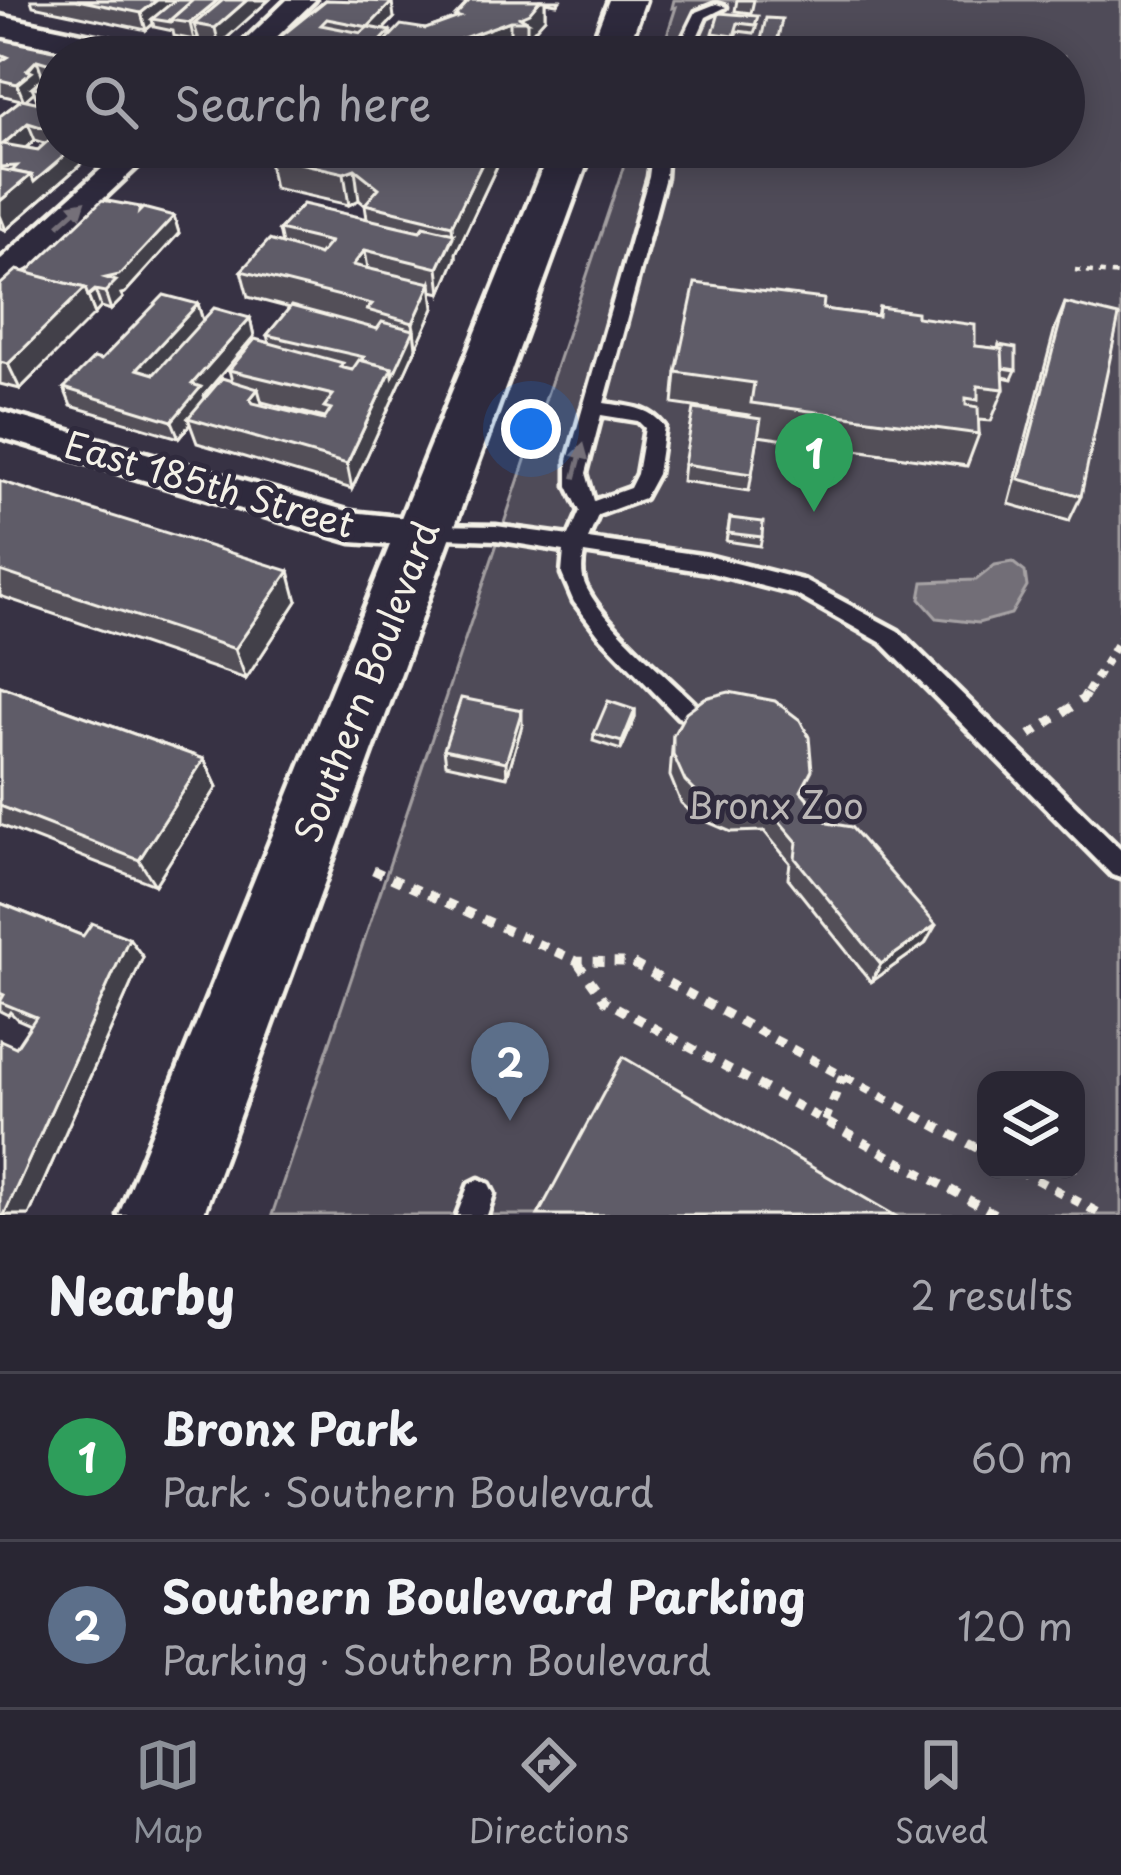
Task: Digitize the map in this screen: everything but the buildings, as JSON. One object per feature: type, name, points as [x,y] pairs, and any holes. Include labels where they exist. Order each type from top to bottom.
[{"type":"main road","points":[[614,36],[627,0]]},
{"type":"main road","name":"Southern Boulevard","points":[[160,1215],[564,168]]},
{"type":"street","points":[[263,36],[302,0]]},
{"type":"street","points":[[0,26],[48,36]]},
{"type":"street","points":[[0,278],[120,168]]},
{"type":"street","name":"East 185th Street","points":[[0,424],[351,527],[422,532]]},
{"type":"lane","points":[[691,36],[701,16],[720,7]]},
{"type":"lane","points":[[590,510],[576,494],[573,477],[658,168]]},
{"type":"lane","points":[[594,407],[643,416],[655,426],[646,474],[637,493],[590,510],[576,545],[572,579],[590,607],[686,710]]},
{"type":"lane","points":[[422,532],[496,533],[709,564],[803,588],[890,638],[1121,867]]},
{"type":"path","points":[[1075,270],[1121,275]]},
{"type":"path","points":[[1005,752],[1083,699],[1121,637]]},
{"type":"path","points":[[373,871],[577,962],[630,962],[977,1148]]},
{"type":"path","points":[[577,962],[605,1001],[997,1215]]},
{"type":"path","points":[[825,1121],[843,1076]]},
{"type":"path","points":[[1035,1179],[1103,1215]]},
{"type":"green space","name":"Bronx Zoo","points":[[674,0],[1121,0],[1121,1215],[272,1215],[623,168],[1085,168],[1085,36],[667,36]]},
{"type":"shaded area","points":[[1012,562],[1025,572],[1027,587],[1011,614],[978,623],[937,618],[920,599],[923,582],[976,580],[995,565]]},
{"type":"place","name":"Bronx Park","points":[[814,512]]},
{"type":"place","name":"Southern Boulevard Parking","points":[[510,1121]]}]
